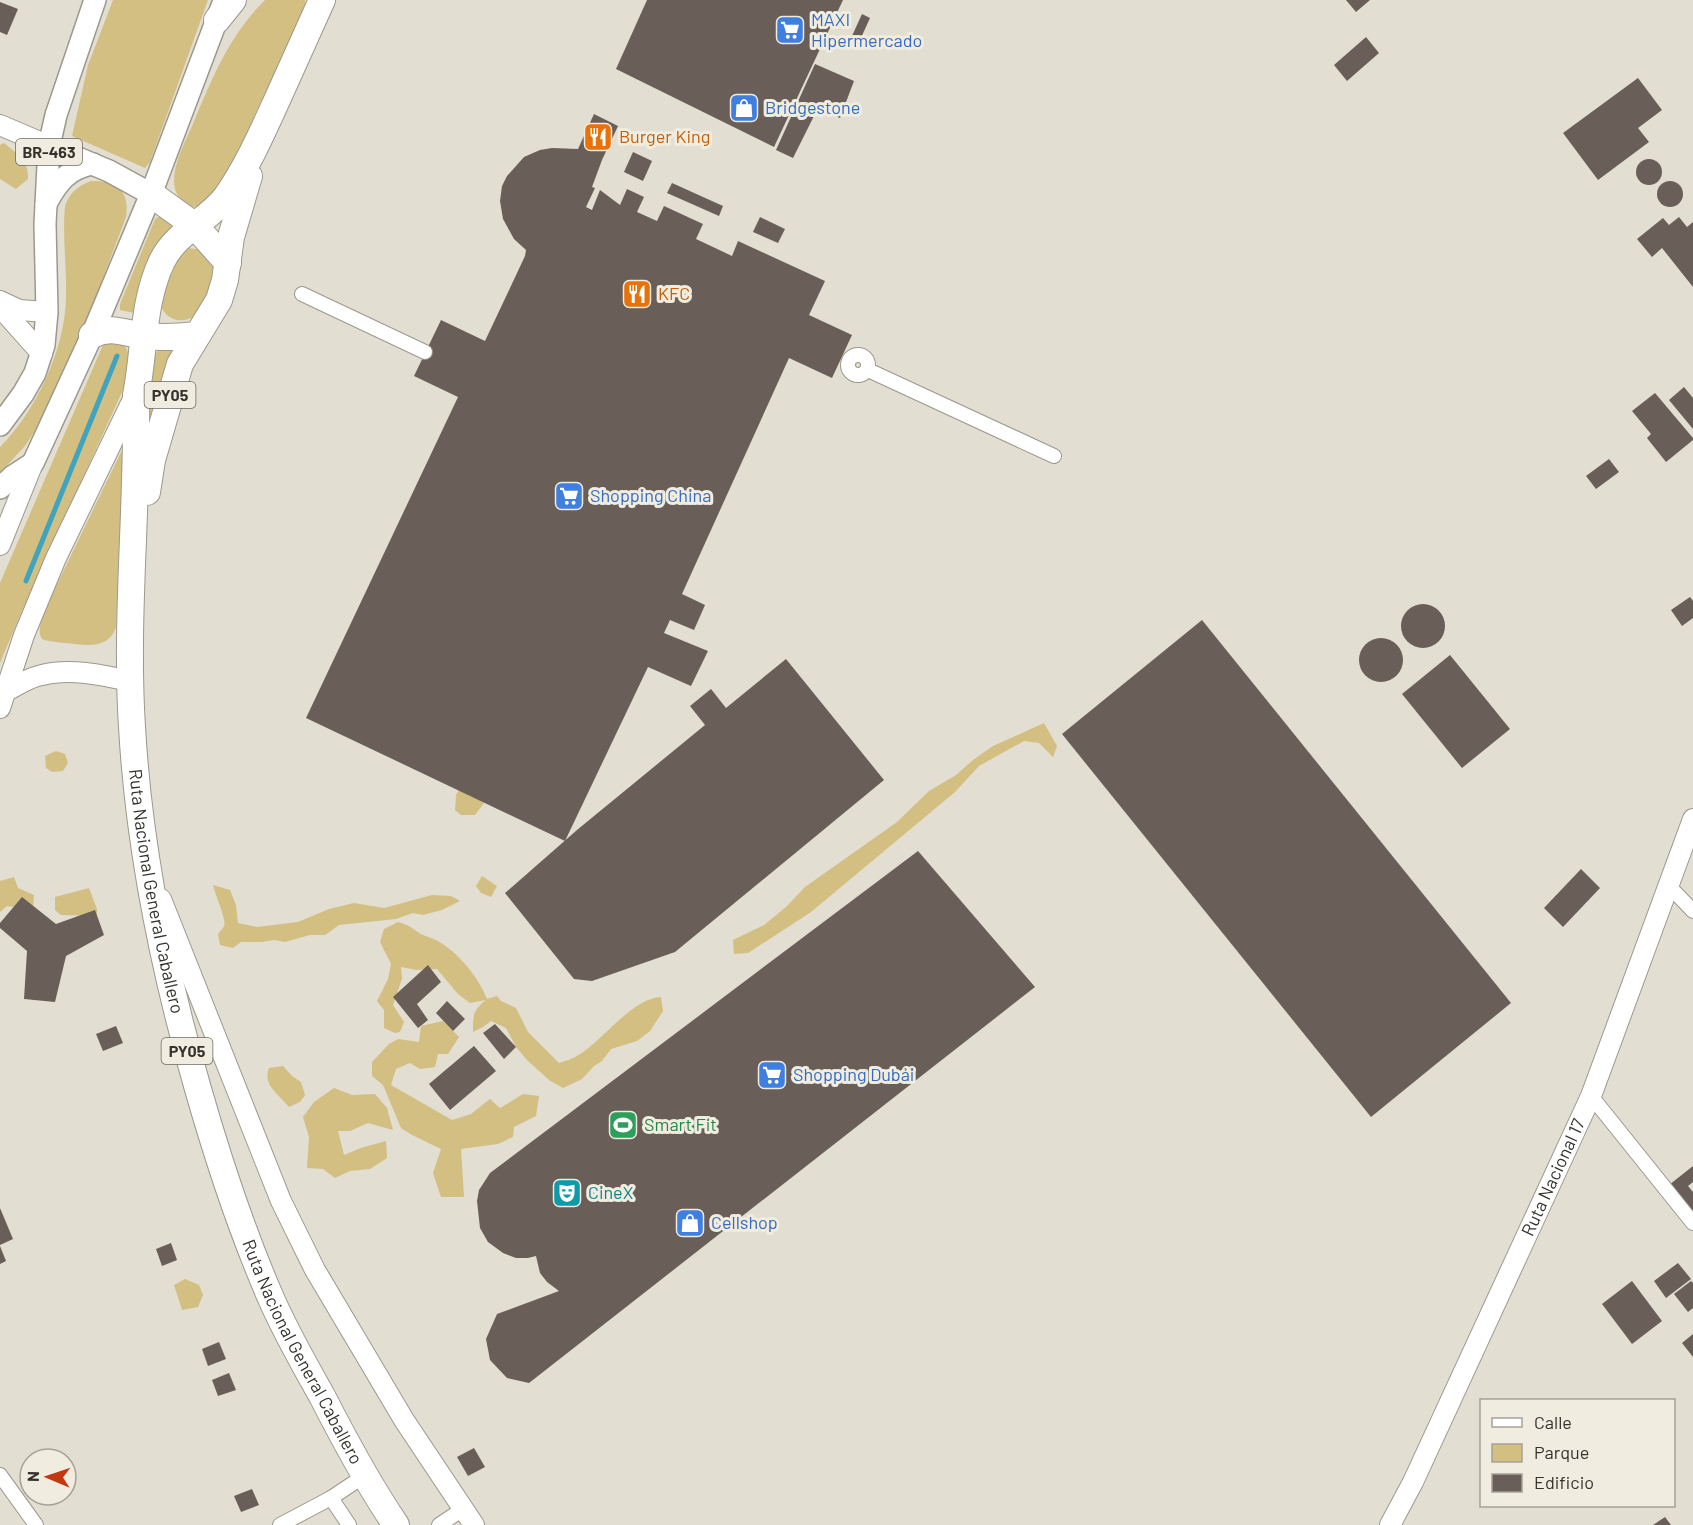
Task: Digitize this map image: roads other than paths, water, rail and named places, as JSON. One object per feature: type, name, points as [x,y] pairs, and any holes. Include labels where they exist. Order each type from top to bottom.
[{"type":"highway","points":[[221,10],[233,0]]},
{"type":"highway","points":[[257,144],[322,0]]},
{"type":"highway","name":"Ruta Nacional General Caballero","points":[[257,144],[225,197],[214,210],[177,240],[163,258],[152,283],[136,395],[129,597],[130,681],[136,786],[146,862],[163,953],[184,1041],[237,1214],[271,1299],[364,1476],[396,1525]]},
{"type":"highway","name":"Ruta Nacional General Caballero","points":[[132,535],[145,509],[152,460],[180,364],[219,300],[228,263],[231,237],[257,144]]},
{"type":"highway","points":[[151,194],[194,225],[228,263]]},
{"type":"highway","points":[[92,335],[102,330],[112,329],[144,336],[197,335]]},
{"type":"main road","name":"BR-463","points":[[0,426],[24,394],[42,354],[47,312],[45,205],[49,146],[56,115],[95,0]]},
{"type":"main road","points":[[0,488],[33,463],[92,335],[151,194],[221,10]]},
{"type":"main road","points":[[49,146],[93,164],[151,194]]},
{"type":"main road","points":[[45,205],[67,173],[93,164]]},
{"type":"street","points":[[0,125],[49,146]]},
{"type":"street","points":[[302,294],[426,352]]},
{"type":"street","points":[[0,301],[20,310],[47,312]]},
{"type":"street","points":[[0,307],[42,354]]},
{"type":"street","points":[[845,359],[852,374],[860,376],[867,370],[1054,456]]},
{"type":"street","points":[[0,708],[8,690],[24,635],[56,558],[136,395]]},
{"type":"street","points":[[0,545],[33,463]]},
{"type":"street","points":[[8,690],[40,675],[67,672],[102,675],[130,681]]},
{"type":"street","name":"Ruta Nacional 17","points":[[1390,1525],[1413,1482],[1591,1096],[1693,819]]},
{"type":"street","points":[[146,862],[281,1201],[315,1270],[404,1420],[469,1517],[439,1525]]},
{"type":"street","points":[[1668,885],[1693,911]]},
{"type":"street","points":[[1591,1096],[1693,1223]]},
{"type":"street","points":[[0,1475],[36,1525]]},
{"type":"street","points":[[280,1525],[331,1498],[364,1476]]},
{"type":"street","points":[[331,1498],[349,1525]]},
{"type":"waterway","points":[[26,581],[117,356]]},
{"type":"place","name":"MAXI Hipermercado","points":[[790,30]]},
{"type":"place","name":"Bridgestone","points":[[744,108]]},
{"type":"place","name":"Burger King","points":[[598,137]]},
{"type":"place","name":"KFC","points":[[637,294]]},
{"type":"place","name":"Shopping China","points":[[569,496]]},
{"type":"place","name":"Shopping Dubái","points":[[772,1075]]},
{"type":"place","name":"Smart Fit","points":[[623,1125]]},
{"type":"place","name":"CineX","points":[[567,1193]]},
{"type":"place","name":"Cellshop","points":[[690,1223]]}]
